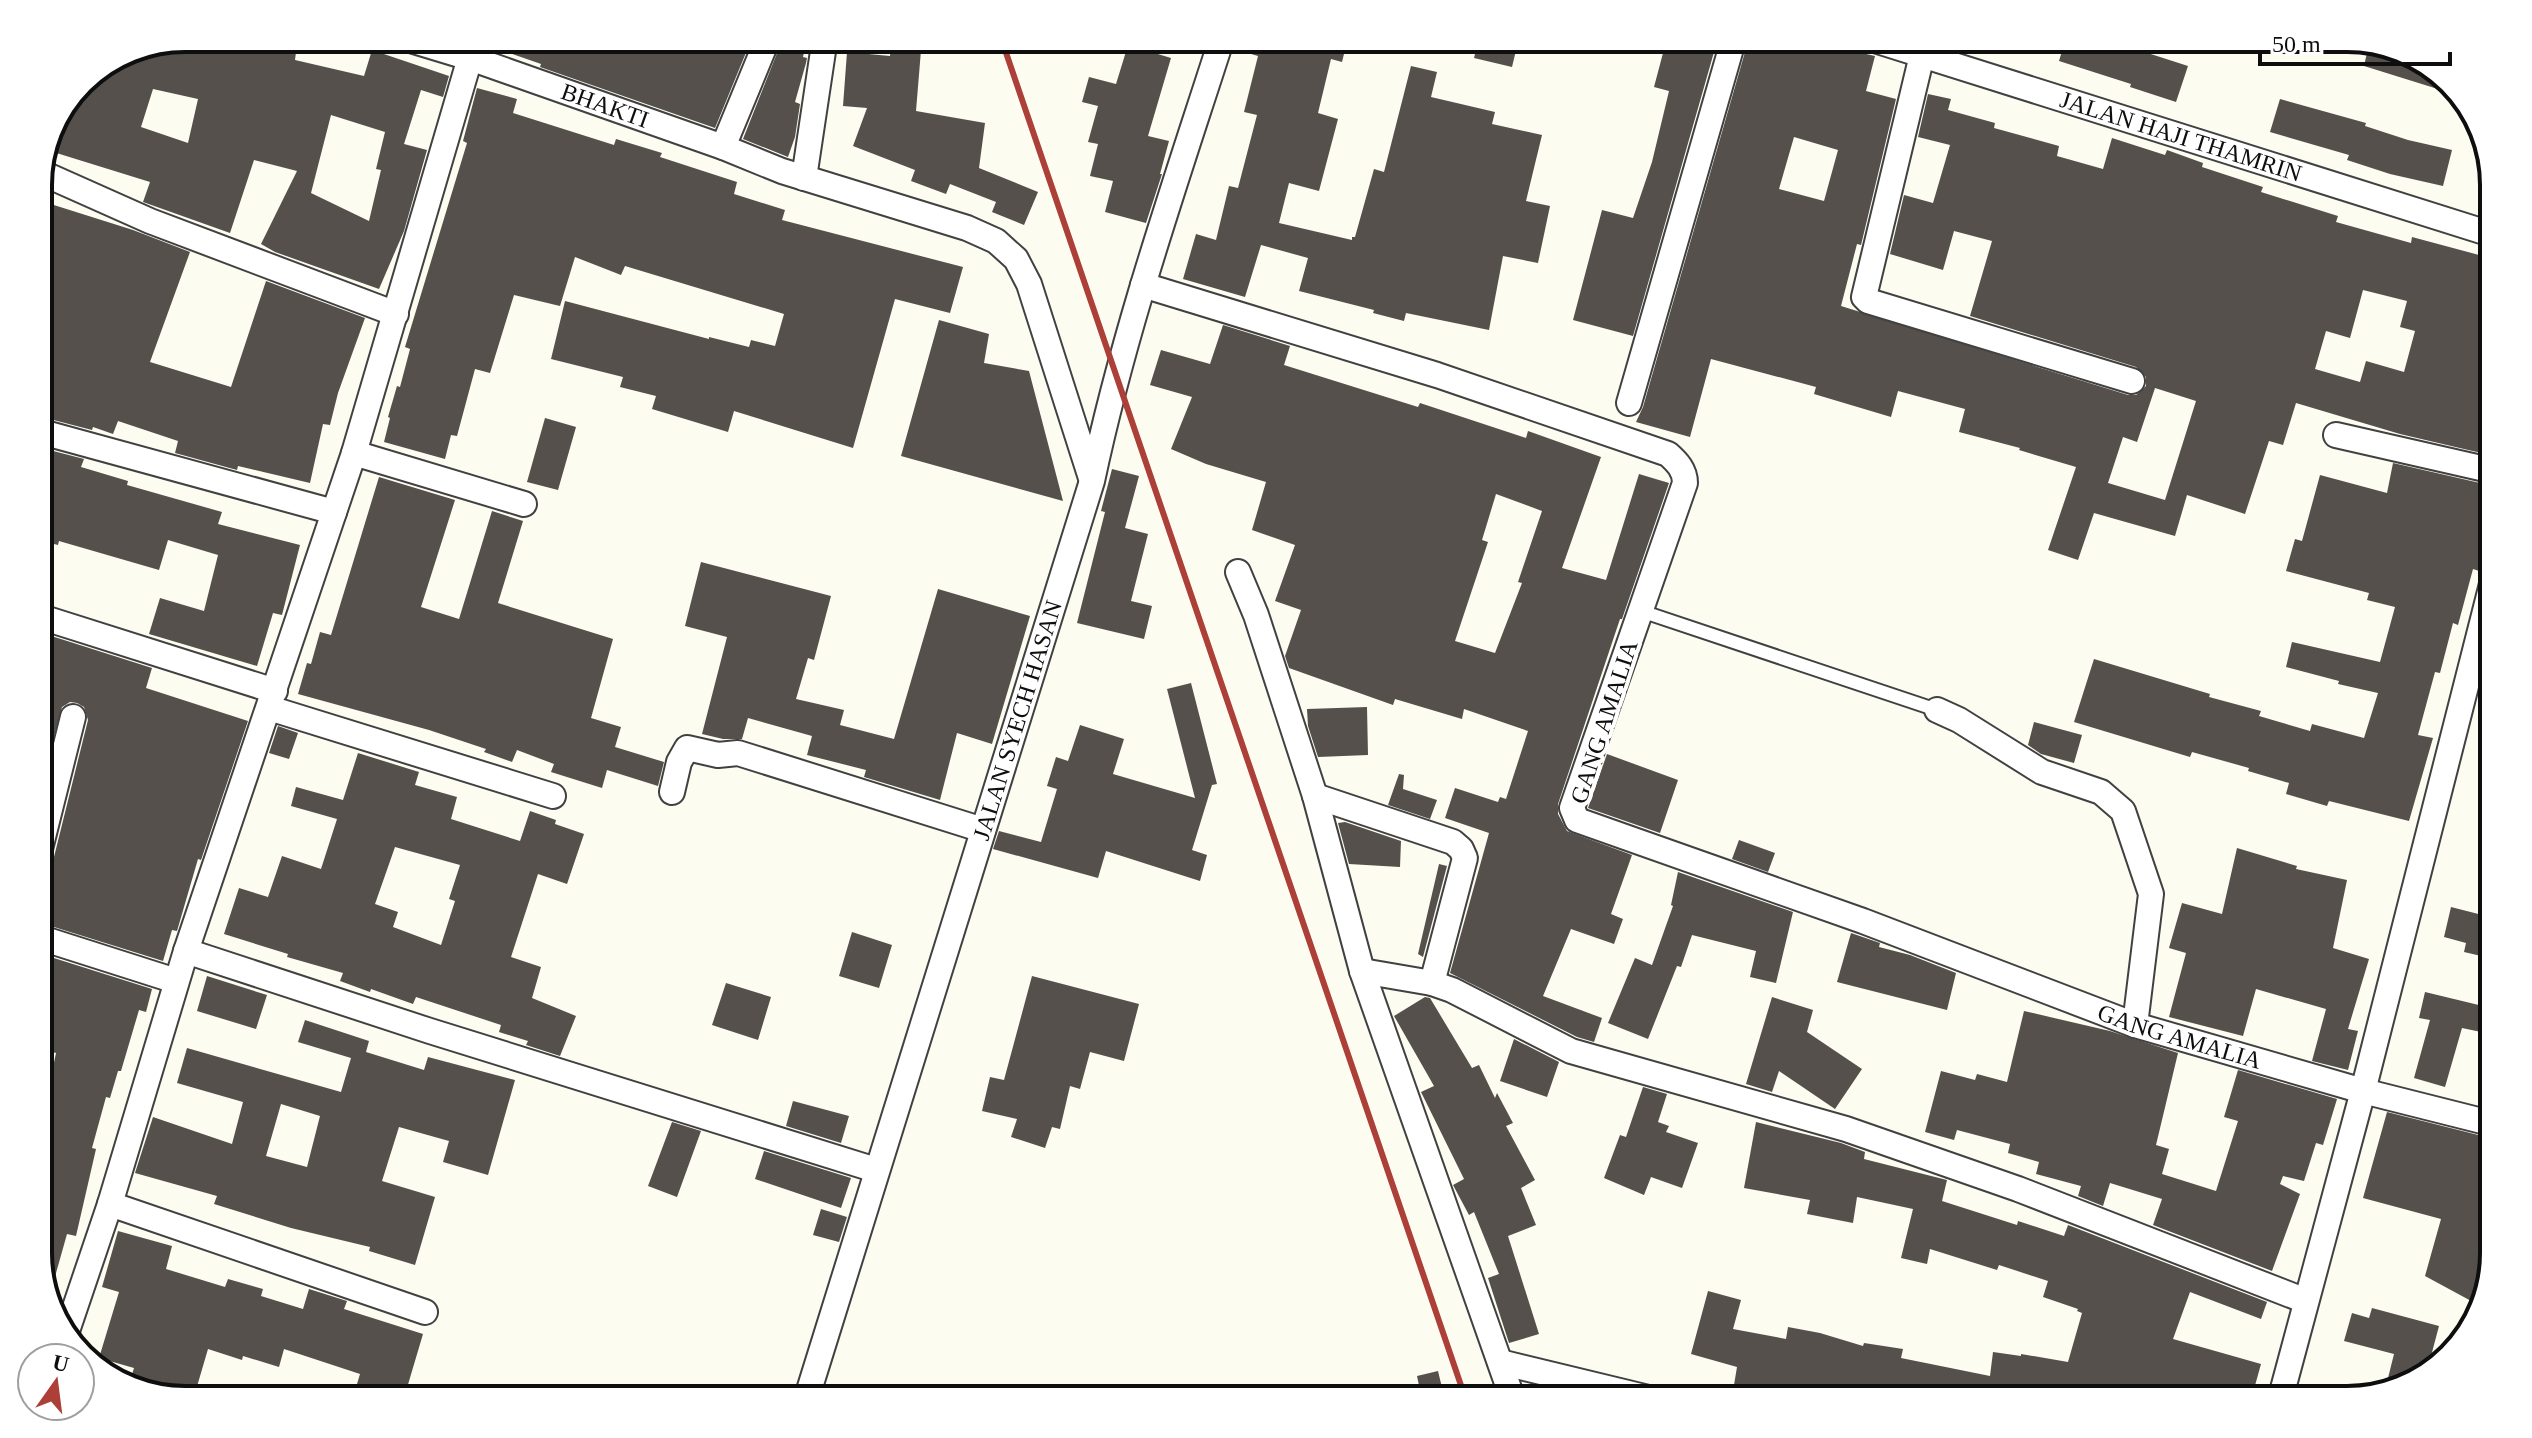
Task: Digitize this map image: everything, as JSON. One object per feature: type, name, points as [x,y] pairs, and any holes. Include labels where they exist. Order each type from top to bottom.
[{"type":"street","name":"BHAKTI","points":[[450,52],[804,178],[967,228],[996,241],[1016,259],[1029,284],[1092,481]]},
{"type":"street","points":[[723,147],[762,52]]},
{"type":"street","points":[[804,178],[823,52]]},
{"type":"street","name":"JALAN SYECH HASAN","points":[[810,1386],[1092,481],[1107,412],[1143,285],[1218,52]]},
{"type":"street","points":[[1629,403],[1730,52]]},
{"type":"street","name":"JALAN HAJI THAMRIN","points":[[1912,52],[2480,231]]},
{"type":"street","points":[[1922,55],[1864,297],[1868,301],[2132,381]]},
{"type":"street","points":[[71,1320],[110,1204],[176,981],[354,453],[470,58]]},
{"type":"street","points":[[52,177],[150,221],[396,314]]},
{"type":"street","name":"GANG AMALIA","points":[[1143,285],[1437,375],[1668,454],[1681,467],[1685,483],[1572,808],[1577,820],[1863,921],[2135,1025],[2363,1091],[2480,1120]]},
{"type":"street","points":[[52,435],[334,512]]},
{"type":"street","points":[[2336,435],[2480,468]]},
{"type":"street","points":[[354,453],[524,504]]},
{"type":"street","points":[[1238,572],[1256,615],[1315,796],[1362,971],[1508,1386]]},
{"type":"street","points":[[52,621],[553,796]]},
{"type":"street","points":[[2284,1386],[2480,678]]},
{"type":"street","points":[[1937,710],[1959,720],[2042,772],[2101,792],[2123,811],[2151,894],[2135,1025]]},
{"type":"street","points":[[52,801],[73,717]]},
{"type":"street","points":[[672,792],[679,762],[687,748],[718,755],[738,753],[983,830]]},
{"type":"street","points":[[1315,796],[1453,842],[1461,849],[1465,858],[1432,983]]},
{"type":"street","points":[[52,941],[176,981]]},
{"type":"street","points":[[186,951],[430,1031],[876,1170]]},
{"type":"street","points":[[1362,971],[1432,983],[1452,990],[1571,1051],[1846,1129],[2032,1195],[2306,1301]]},
{"type":"street","points":[[110,1204],[425,1312]]},
{"type":"street","points":[[1500,1362],[1599,1386]]},
{"type":"lane","points":[[1641,611],[1937,710]]},
{"type":"building","points":[[185,52],[296,52],[295,60],[364,76],[371,52],[378,52],[449,76],[443,97],[421,90],[404,144],[427,150],[404,231],[379,289],[275,252],[261,244],[297,171],[254,160],[230,233],[143,202],[150,182],[57,153],[66,126],[80,104],[97,85],[134,62]],"holes":[[[153,89],[198,99],[188,143],[141,127]],[[331,115],[385,132],[376,169],[381,170],[369,221],[311,193]]]},
{"type":"building","points":[[507,52],[746,52],[715,128],[540,67],[541,64]]},
{"type":"building","points":[[777,52],[804,52],[803,57],[807,58],[795,102],[800,104],[795,137],[788,157],[743,139]]},
{"type":"building","points":[[847,52],[890,56],[890,52],[921,52],[916,111],[985,123],[979,168],[1038,192],[1024,225],[992,212],[996,202],[950,184],[946,194],[911,181],[915,170],[853,146],[867,108],[843,106]]},
{"type":"building","points":[[1126,52],[1151,52],[1171,58],[1148,136],[1169,141],[1146,223],[1105,212],[1113,181],[1090,176],[1098,144],[1088,142],[1098,106],[1082,102],[1089,77],[1116,84]]},
{"type":"building","points":[[1244,52],[1344,52],[1342,62],[1331,59],[1318,113],[1338,119],[1319,191],[1289,183],[1279,223],[1352,240],[1355,237],[1374,169],[1384,172],[1411,66],[1437,72],[1431,97],[1495,112],[1492,124],[1542,135],[1526,201],[1550,206],[1538,263],[1503,256],[1489,330],[1406,313],[1404,321],[1299,291],[1308,258],[1261,245],[1245,297],[1183,279],[1196,234],[1216,240],[1229,186],[1238,188],[1257,115],[1244,112],[1258,56]]},
{"type":"building","points":[[1476,52],[1516,52],[1512,67],[1474,58]]},
{"type":"building","points":[[1663,52],[1714,52],[1633,336],[1573,320],[1602,210],[1633,218],[1652,162],[1669,91],[1654,87]]},
{"type":"building","points":[[1745,52],[1858,52],[1875,56],[1866,91],[1896,99],[1861,245],[1857,244],[1841,306],[2128,395],[2136,395],[2146,386],[2146,377],[2136,367],[1970,316],[1992,241],[1954,231],[1943,270],[1890,254],[1904,195],[1933,203],[1950,145],[1918,137],[1928,94],[1951,99],[1948,110],[1995,123],[1994,128],[2059,146],[2057,156],[2103,169],[2112,138],[2165,155],[2167,150],[2203,163],[2202,167],[2263,187],[2261,192],[2338,216],[2336,222],[2411,243],[2412,237],[2480,255],[2480,453],[2400,434],[2296,403],[2283,445],[2269,441],[2245,514],[2187,495],[2175,536],[2094,513],[2078,560],[2048,550],[2076,467],[1959,432],[1965,409],[1898,391],[1891,417],[1814,394],[1816,387],[1711,359],[1690,437],[1636,422],[1643,407]],"holes":[[[1794,137],[1838,150],[1824,201],[1779,189]],[[2363,290],[2407,301],[2400,327],[2415,331],[2404,372],[2366,361],[2360,382],[2315,369],[2326,331],[2350,338]],[[2155,388],[2196,401],[2165,500],[2108,483],[2123,437],[2137,442]]]},
{"type":"building","points":[[2062,52],[2144,52],[2188,66],[2176,102],[2059,61]]},
{"type":"building","points":[[2367,54],[2398,62],[2439,89],[2364,66]]},
{"type":"building","points":[[477,88],[517,99],[513,113],[614,145],[616,139],[662,153],[660,157],[737,182],[734,194],[785,210],[782,220],[963,267],[950,313],[895,299],[853,448],[734,411],[728,432],[652,409],[656,396],[620,387],[623,377],[551,359],[565,301],[749,347],[751,340],[775,346],[784,314],[625,266],[621,275],[575,257],[560,306],[514,295],[490,373],[475,369],[457,436],[451,435],[445,459],[384,442],[388,417],[410,349],[405,347],[467,143],[463,141]]},
{"type":"building","points":[[2280,99],[2366,123],[2365,126],[2408,140],[2452,150],[2443,186],[2390,174],[2347,160],[2349,155],[2270,132]]},
{"type":"building","points":[[52,204],[190,252],[150,362],[231,387],[266,281],[365,318],[330,425],[323,424],[310,483],[238,466],[237,470],[175,453],[178,441],[118,421],[113,434],[93,427],[92,430],[52,420]]},
{"type":"building","points":[[939,320],[989,334],[984,363],[1029,371],[1063,501],[901,456]]},
{"type":"building","points":[[1223,325],[1290,346],[1284,365],[1418,407],[1420,403],[1526,438],[1528,431],[1601,457],[1562,568],[1606,580],[1639,474],[1669,483],[1558,804],[1558,814],[1567,831],[1632,855],[1611,914],[1623,919],[1614,944],[1571,929],[1543,996],[1602,1018],[1594,1042],[1577,1037],[1450,973],[1489,833],[1445,818],[1455,788],[1498,802],[1500,797],[1506,799],[1528,731],[1464,709],[1462,719],[1395,699],[1393,705],[1289,668],[1285,656],[1301,610],[1275,601],[1295,545],[1252,530],[1266,482],[1206,464],[1171,449],[1192,397],[1150,385],[1161,350],[1210,364]],"holes":[[[1496,494],[1542,511],[1518,582],[1522,583],[1495,653],[1455,641],[1488,542],[1482,540]]]},
{"type":"building","points":[[545,418],[576,427],[558,490],[527,482]]},
{"type":"building","points":[[52,451],[84,459],[81,467],[128,481],[127,485],[222,512],[218,524],[300,545],[282,615],[273,613],[257,666],[149,634],[160,598],[204,611],[218,555],[168,540],[159,570],[59,541],[58,545],[52,544]]},
{"type":"building","points":[[2393,463],[2480,483],[2480,568],[2479,571],[2473,569],[2458,625],[2453,623],[2440,673],[2435,672],[2418,735],[2433,738],[2409,821],[2329,801],[2327,806],[2286,794],[2289,783],[2248,771],[2249,768],[2192,752],[2190,757],[2074,722],[2094,659],[2261,711],[2259,716],[2310,731],[2312,724],[2364,738],[2378,693],[2286,667],[2292,642],[2380,662],[2395,607],[2367,600],[2369,593],[2286,571],[2295,539],[2302,541],[2320,475],[2387,493]]},
{"type":"building","points":[[1112,469],[1139,476],[1125,528],[1148,534],[1131,601],[1152,606],[1144,639],[1077,623],[1105,512],[1101,511]]},
{"type":"building","points":[[379,477],[455,500],[421,607],[459,619],[492,511],[523,521],[498,603],[613,639],[591,718],[621,727],[615,747],[664,762],[658,786],[607,770],[602,788],[551,772],[554,764],[517,750],[512,762],[484,752],[486,749],[429,730],[298,694],[320,632],[331,635]]},
{"type":"building","points":[[701,562],[831,596],[814,660],[808,658],[796,699],[844,710],[840,725],[894,739],[938,589],[1030,616],[992,744],[957,733],[940,800],[864,777],[866,770],[807,755],[812,736],[748,718],[742,739],[702,734],[727,637],[685,626]]},
{"type":"building","points":[[52,636],[152,668],[146,688],[248,721],[201,860],[198,859],[177,931],[172,930],[163,961],[52,926],[52,862],[88,720],[84,707],[77,703],[70,702],[62,707],[52,743]]},
{"type":"building","points":[[1191,683],[1217,784],[1212,785],[1192,850],[1207,855],[1200,881],[1106,851],[1098,878],[993,849],[999,831],[1041,842],[1057,789],[1047,786],[1056,757],[1068,761],[1080,725],[1124,739],[1113,774],[1195,798],[1167,689]]},
{"type":"building","points":[[1367,707],[1368,755],[1318,757],[1308,726],[1307,709]]},
{"type":"building","points":[[2034,722],[2082,735],[2074,763],[2041,754],[2028,745]]},
{"type":"building","points":[[278,726],[298,733],[289,759],[269,753]]},
{"type":"building","points":[[358,753],[419,772],[415,785],[457,797],[451,819],[520,841],[530,811],[584,834],[567,884],[538,874],[511,957],[541,967],[532,998],[576,1016],[560,1056],[499,1032],[501,1025],[416,997],[413,1004],[371,989],[370,992],[340,981],[343,973],[224,934],[239,888],[268,897],[282,856],[321,869],[337,819],[291,806],[296,787],[343,800]],"holes":[[[395,847],[460,865],[449,899],[455,901],[441,945],[393,927],[398,912],[375,904]]]},
{"type":"building","points":[[1607,754],[1678,780],[1660,833],[1588,808]]},
{"type":"building","points":[[1399,774],[1404,775],[1403,789],[1437,800],[1430,819],[1388,805]]},
{"type":"building","points":[[1345,822],[1401,841],[1400,867],[1349,864],[1338,823]]},
{"type":"building","points":[[1739,840],[1775,853],[1768,872],[1732,859]]},
{"type":"building","points":[[2237,848],[2297,866],[2296,869],[2347,880],[2333,948],[2369,959],[2348,1029],[2358,1031],[2348,1070],[2312,1061],[2326,1009],[2256,989],[2243,1036],[2169,1017],[2186,953],[2169,948],[2182,903],[2222,914]]},
{"type":"building","points":[[1439,864],[1447,866],[1423,957],[1418,954]]},
{"type":"building","points":[[1678,872],[1793,912],[1776,983],[1750,977],[1756,951],[1692,935],[1648,1039],[1608,1023],[1635,958],[1652,965],[1673,906]]},
{"type":"building","points":[[2451,907],[2480,914],[2480,956],[2464,952],[2466,943],[2444,937]]},
{"type":"building","points":[[852,932],[892,945],[879,988],[839,976]]},
{"type":"building","points":[[1851,933],[1880,943],[1879,947],[1956,973],[1947,1010],[1837,982]]},
{"type":"building","points":[[52,957],[152,989],[146,1012],[139,1010],[110,1098],[106,1097],[92,1148],[96,1149],[76,1236],[67,1234],[55,1277],[52,1261],[52,1072],[56,1053],[52,1052]]},
{"type":"building","points":[[207,976],[267,995],[256,1029],[197,1011]]},
{"type":"building","points":[[1032,976],[1139,1004],[1124,1061],[1090,1052],[1080,1089],[1070,1086],[1060,1129],[1052,1127],[1045,1148],[1011,1137],[1017,1119],[982,1111],[990,1077],[1004,1080]]},
{"type":"building","points":[[726,983],[771,997],[758,1040],[712,1025]]},
{"type":"building","points":[[2425,992],[2480,1005],[2480,1032],[2462,1028],[2445,1087],[2414,1078],[2430,1020],[2419,1018]]},
{"type":"building","points":[[1425,997],[1430,998],[1472,1068],[1479,1065],[1495,1098],[1497,1093],[1513,1123],[1506,1126],[1535,1180],[1521,1188],[1536,1225],[1508,1236],[1539,1334],[1509,1343],[1488,1278],[1499,1274],[1474,1212],[1469,1215],[1453,1185],[1464,1179],[1421,1092],[1434,1086],[1394,1016]]},
{"type":"building","points":[[1772,997],[1813,1010],[1807,1032],[1862,1069],[1835,1109],[1779,1071],[1772,1092],[1746,1084]]},
{"type":"building","points":[[2024,1011],[2110,1031],[2178,1053],[2156,1145],[2169,1149],[2162,1174],[2216,1191],[2238,1121],[2224,1117],[2238,1070],[2337,1099],[2323,1145],[2316,1143],[2304,1181],[2283,1176],[2280,1184],[2300,1194],[2272,1271],[2153,1225],[2162,1199],[2110,1183],[2103,1206],[2078,1196],[2081,1186],[2036,1174],[2039,1162],[2008,1153],[2010,1144],[1957,1130],[1954,1140],[1925,1132],[1941,1071],[1975,1080],[1977,1074],[2007,1082]]},
{"type":"building","points":[[305,1020],[369,1041],[366,1052],[424,1070],[428,1057],[515,1080],[488,1175],[443,1162],[449,1141],[399,1127],[382,1181],[435,1197],[415,1265],[369,1251],[370,1247],[291,1228],[214,1204],[217,1196],[135,1173],[153,1117],[232,1144],[243,1102],[177,1083],[187,1048],[341,1092],[351,1058],[298,1042]],"holes":[[[281,1104],[320,1116],[307,1167],[266,1156]]]},
{"type":"building","points":[[1514,1039],[1559,1062],[1547,1097],[1500,1081]]},
{"type":"building","points":[[1643,1087],[1667,1094],[1658,1122],[1669,1126],[1666,1132],[1698,1143],[1682,1188],[1651,1177],[1644,1195],[1604,1178],[1620,1135],[1626,1137]]},
{"type":"building","points":[[793,1101],[849,1116],[841,1143],[786,1126]]},
{"type":"building","points":[[2387,1112],[2480,1135],[2480,1253],[2471,1301],[2425,1276],[2441,1219],[2363,1198]]},
{"type":"building","points":[[672,1122],[701,1131],[677,1197],[648,1186]]},
{"type":"building","points":[[1756,1122],[1841,1143],[1865,1152],[1864,1159],[1947,1180],[1942,1201],[2064,1236],[2068,1225],[2267,1302],[2261,1319],[2190,1292],[2173,1339],[2261,1364],[2255,1386],[1734,1386],[1737,1367],[1691,1354],[1708,1291],[1741,1300],[1733,1329],[1786,1339],[1788,1327],[1863,1346],[1864,1343],[1903,1349],[1901,1358],[1990,1376],[1993,1352],[2068,1362],[2082,1313],[2043,1297],[2048,1281],[1999,1265],[1997,1270],[1930,1249],[1927,1264],[1901,1258],[1913,1209],[1857,1197],[1853,1223],[1807,1214],[1810,1200],[1744,1188]]},
{"type":"building","points":[[764,1151],[851,1178],[841,1208],[755,1179]]},
{"type":"building","points":[[821,1209],[847,1217],[839,1242],[813,1235]]},
{"type":"building","points":[[118,1231],[172,1246],[166,1269],[225,1287],[228,1279],[263,1289],[261,1296],[303,1309],[309,1289],[347,1301],[344,1309],[423,1334],[408,1386],[357,1384],[360,1374],[284,1349],[279,1367],[208,1349],[197,1386],[168,1385],[134,1376],[134,1368],[108,1360],[100,1355],[119,1292],[102,1287]]},
{"type":"building","points":[[2372,1308],[2439,1326],[2431,1355],[2413,1368],[2388,1379],[2394,1354],[2344,1341],[2352,1313],[2369,1318]]},
{"type":"building","points":[[1438,1371],[1442,1386],[1419,1386],[1417,1376]]},
{"type":"railway","points":[[1006,52],[1461,1386]]}]
